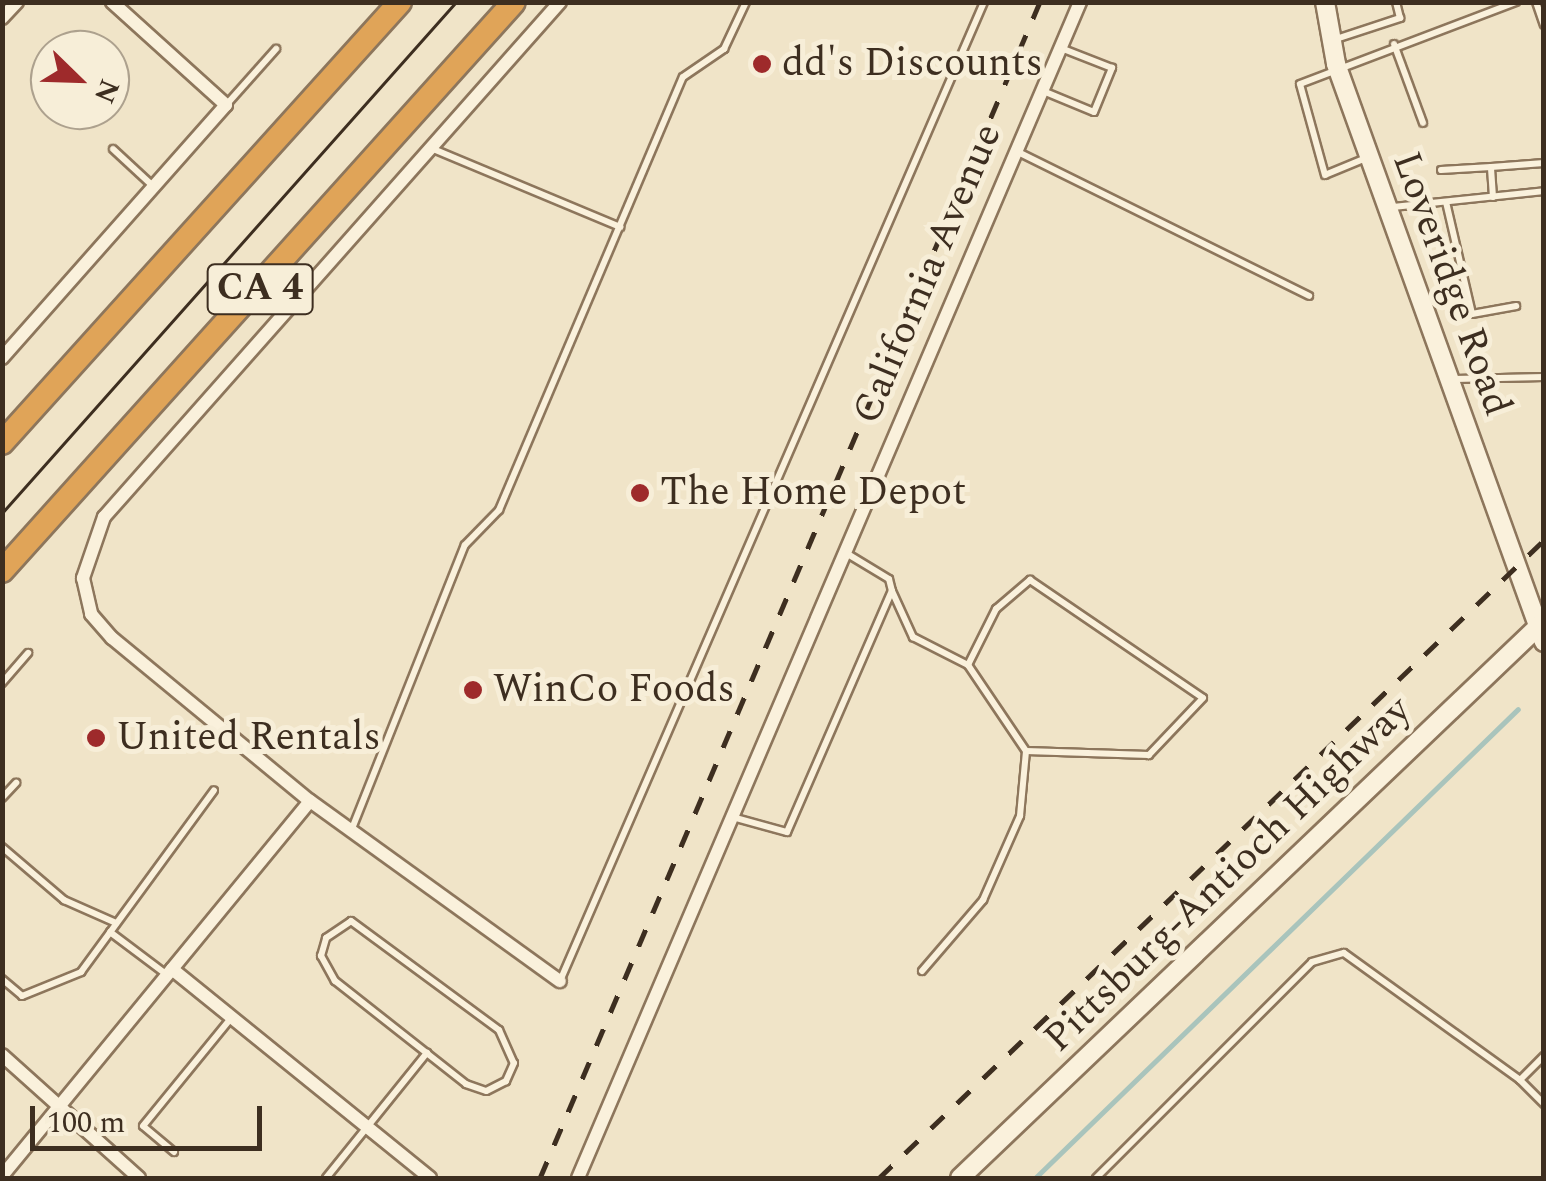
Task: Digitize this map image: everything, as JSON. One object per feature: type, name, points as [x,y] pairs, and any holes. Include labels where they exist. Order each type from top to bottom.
[{"type":"highway","name":"CA 4","points":[[2,443],[400,2]]},
{"type":"highway","name":"CA 4","points":[[2,571],[514,2]]},
{"type":"main road","name":"Loveridge Road","points":[[1325,2],[1336,64],[1368,157],[1542,630]]},
{"type":"main road","name":"Pittsburg-Antioch Highway","points":[[960,1178],[1542,630]]},
{"type":"street","points":[[2,18],[17,2]]},
{"type":"street","points":[[2,358],[226,105],[112,2]]},
{"type":"street","points":[[560,2],[104,517],[84,560],[90,614],[112,638],[310,801],[353,826],[560,981]]},
{"type":"street","name":"California Avenue","points":[[578,1178],[1080,2]]},
{"type":"street","points":[[2,1176],[310,801]]},
{"type":"street","points":[[170,972],[430,1178]]},
{"type":"street","points":[[2,1055],[139,1178]]},
{"type":"lane","points":[[353,826],[464,545],[499,510],[682,77],[724,48],[746,2]]},
{"type":"lane","points":[[560,981],[984,2]]},
{"type":"lane","points":[[1331,40],[1400,18],[1396,2]]},
{"type":"lane","points":[[1368,157],[1329,177],[1315,147],[1297,88],[1336,64],[1516,2]]},
{"type":"lane","points":[[1536,2],[1544,26]]},
{"type":"lane","points":[[1394,44],[1423,124]]},
{"type":"lane","points":[[1041,90],[1094,112],[1112,68],[1060,47]]},
{"type":"lane","points":[[226,105],[276,49]]},
{"type":"lane","points":[[114,149],[154,187]]},
{"type":"lane","points":[[433,149],[620,227]]},
{"type":"lane","points":[[1015,151],[1309,296]]},
{"type":"lane","points":[[1441,170],[1544,163]]},
{"type":"lane","points":[[1491,166],[1493,197]]},
{"type":"lane","points":[[1386,208],[1544,192]]},
{"type":"lane","points":[[1446,202],[1472,314],[1516,306]]},
{"type":"lane","points":[[1448,380],[1544,377]]},
{"type":"lane","points":[[844,553],[889,579],[913,637],[968,665],[1026,752],[1020,816],[983,900],[922,970]]},
{"type":"lane","points":[[968,665],[996,610],[1030,580],[1203,698],[1149,756],[1026,752]]},
{"type":"lane","points":[[732,817],[786,832],[892,592]]},
{"type":"lane","points":[[2,683],[28,653]]},
{"type":"lane","points":[[2,798],[16,783]]},
{"type":"lane","points":[[2,979],[22,996],[50,992],[81,972],[214,790]]},
{"type":"lane","points":[[2,847],[64,900],[116,923]]},
{"type":"lane","points":[[336,925],[373,932],[498,1030],[514,1062],[486,1091],[427,1054],[335,981],[321,956],[336,925]]},
{"type":"lane","points":[[110,932],[170,972]]},
{"type":"lane","points":[[1096,1178],[1312,962],[1344,953],[1520,1080],[1544,1104]]},
{"type":"lane","points":[[174,1152],[143,1126],[231,1017]]},
{"type":"lane","points":[[326,1178],[427,1054]]},
{"type":"lane","points":[[1520,1080],[1544,1056]]},
{"type":"waterway","points":[[1035,1178],[1518,709]]},
{"type":"tram line","points":[[2,513],[456,2]]},
{"type":"railway","points":[[540,1178],[1040,2]]},
{"type":"railway","points":[[879,1178],[1544,540]]},
{"type":"place","name":"dd's Discounts","points":[[762,64]]},
{"type":"place","name":"The Home Depot","points":[[640,493]]},
{"type":"place","name":"WinCo Foods","points":[[473,690]]},
{"type":"place","name":"United Rentals","points":[[96,738]]}]
